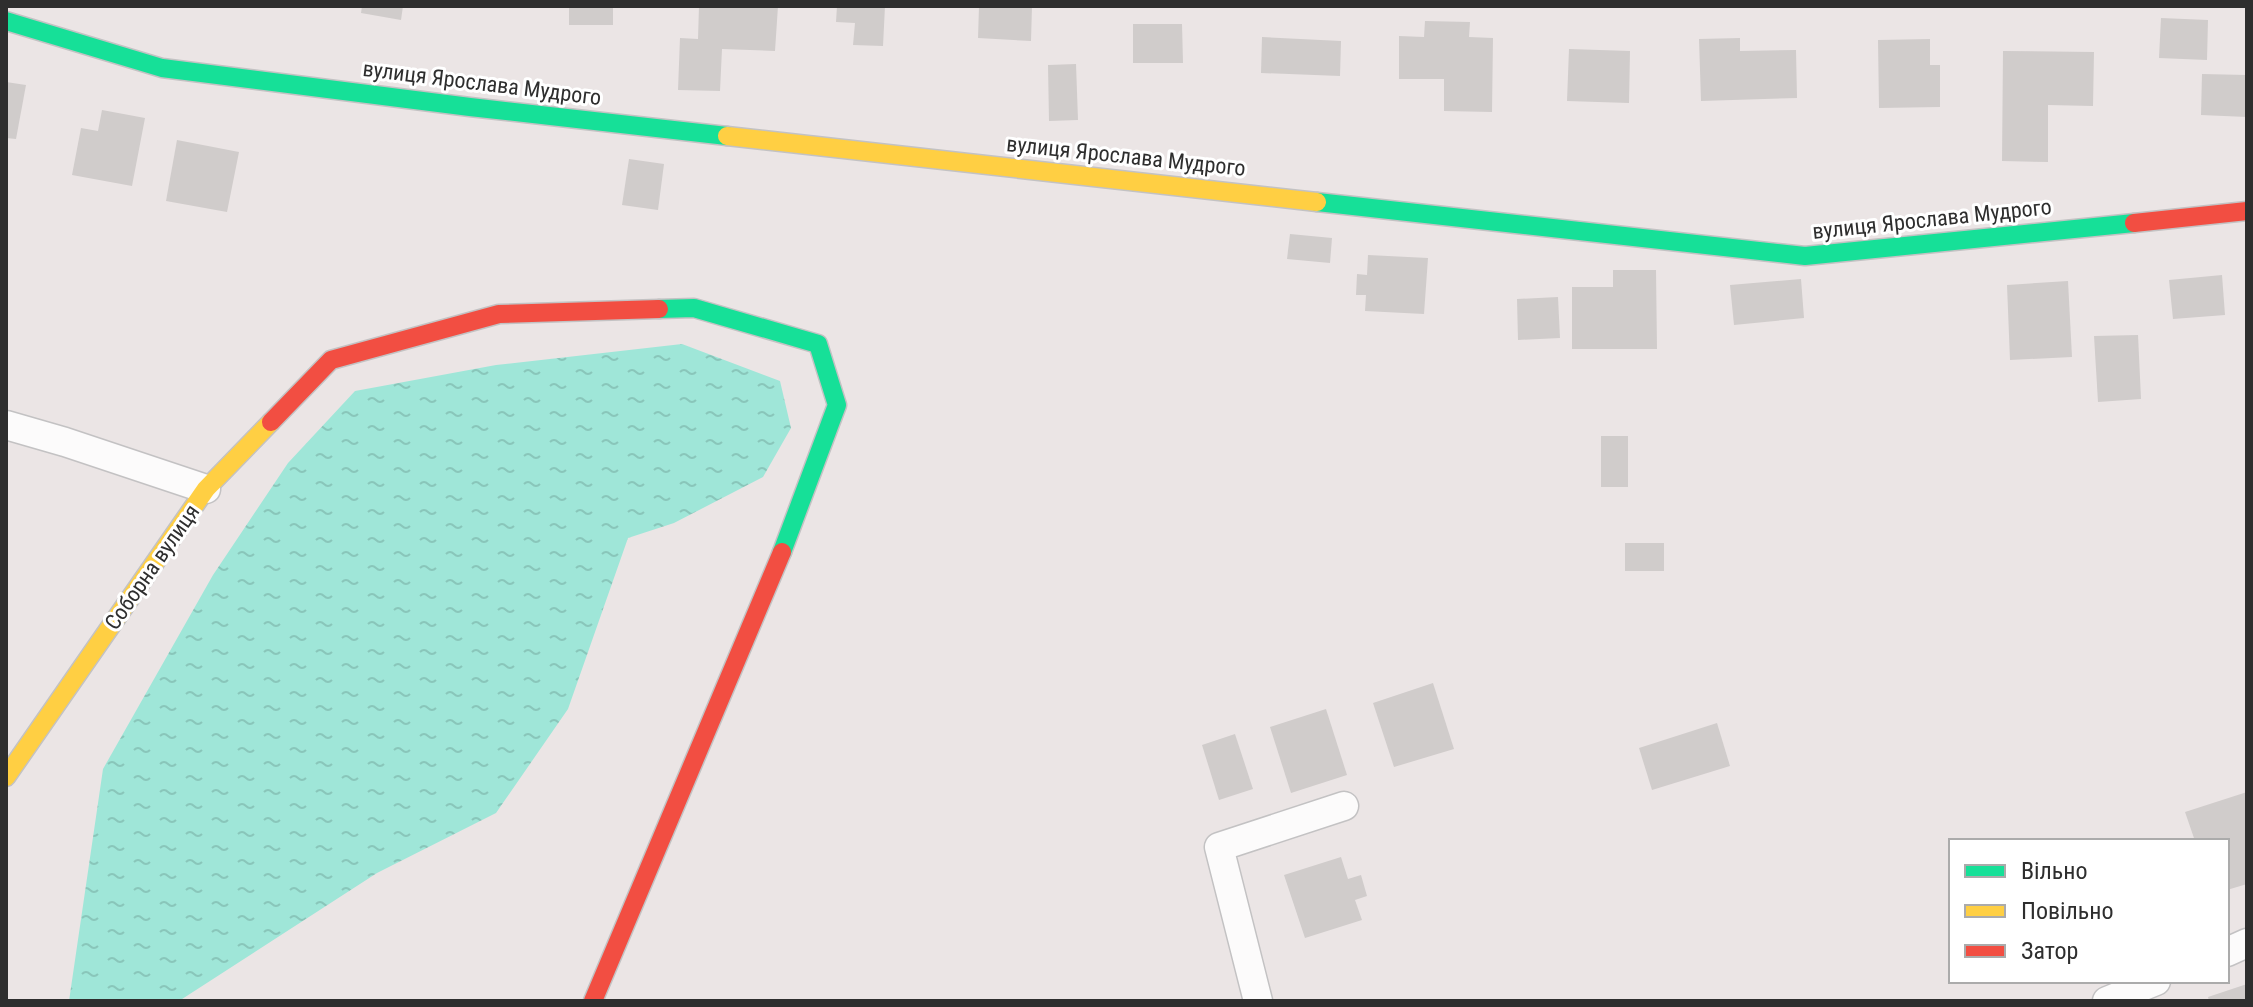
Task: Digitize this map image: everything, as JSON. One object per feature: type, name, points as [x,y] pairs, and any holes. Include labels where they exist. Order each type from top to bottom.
[{"type":"street","name":"вулиця Ярослава Мудрого","points":[[6,21],[162,68],[470,107],[1805,256],[2247,211]]},
{"type":"street","points":[[206,489],[331,360],[499,314],[694,308],[818,344],[837,405],[782,552],[593,1001]]},
{"type":"street","name":"Соборна вулиця","points":[[6,425],[206,489],[6,777]]},
{"type":"street","points":[[1258,1001],[1219,847],[1344,806]]},
{"type":"street","points":[[2107,1001],[2151,983]]},
{"type":"water","points":[[682,344],[780,381],[791,428],[763,477],[674,523],[628,538],[568,709],[496,813],[377,873],[179,1001],[69,1001],[103,769],[213,575],[288,463],[355,391],[496,365]]},
{"type":"building","points":[[362,6],[403,6],[401,20],[361,13]]},
{"type":"building","points":[[569,6],[613,6],[613,25],[569,25]]},
{"type":"building","points":[[699,6],[778,6],[775,51],[722,49],[720,91],[678,90],[680,38],[698,39]]},
{"type":"building","points":[[837,6],[885,6],[883,46],[853,45],[855,23],[836,22]]},
{"type":"building","points":[[979,6],[1032,6],[1031,41],[978,38]]},
{"type":"building","points":[[2161,18],[2208,20],[2207,60],[2159,58]]},
{"type":"building","points":[[1425,21],[1470,22],[1469,37],[1493,38],[1492,112],[1444,111],[1444,79],[1399,79],[1399,36],[1424,37]]},
{"type":"building","points":[[1133,24],[1182,24],[1183,63],[1133,63]]},
{"type":"building","points":[[1262,37],[1341,41],[1340,76],[1261,73]]},
{"type":"building","points":[[1740,38],[1740,51],[1796,50],[1797,98],[1701,101],[1699,39]]},
{"type":"building","points":[[1930,39],[1930,65],[1940,65],[1940,107],[1879,108],[1878,40]]},
{"type":"building","points":[[1569,49],[1630,51],[1629,103],[1567,101]]},
{"type":"building","points":[[2003,51],[2094,52],[2093,106],[2048,105],[2048,162],[2002,161]]},
{"type":"building","points":[[1076,64],[1078,120],[1049,121],[1048,65]]},
{"type":"building","points":[[2202,74],[2247,75],[2247,117],[2201,115]]},
{"type":"building","points":[[6,82],[26,85],[16,139],[6,138]]},
{"type":"building","points":[[102,110],[145,118],[132,186],[72,175],[81,128],[98,131]]},
{"type":"building","points":[[177,140],[239,152],[227,212],[166,201]]},
{"type":"building","points":[[629,159],[664,164],[658,210],[622,205]]},
{"type":"building","points":[[1290,234],[1332,238],[1330,263],[1287,259]]},
{"type":"building","points":[[1368,255],[1428,258],[1424,314],[1365,311],[1366,295],[1356,295],[1357,274],[1367,275]]},
{"type":"building","points":[[1613,270],[1656,270],[1657,349],[1572,349],[1572,287],[1613,287]]},
{"type":"building","points":[[2222,275],[2225,315],[2173,319],[2169,280]]},
{"type":"building","points":[[1801,279],[1804,318],[1734,325],[1730,285]]},
{"type":"building","points":[[2068,281],[2072,357],[2010,360],[2007,285]]},
{"type":"building","points":[[1558,297],[1560,338],[1518,340],[1517,299]]},
{"type":"building","points":[[2138,335],[2141,399],[2098,402],[2094,336]]},
{"type":"building","points":[[1601,436],[1628,436],[1628,487],[1601,487]]},
{"type":"building","points":[[1625,543],[1664,543],[1664,571],[1625,571]]},
{"type":"building","points":[[1433,683],[1454,749],[1394,767],[1373,703]]},
{"type":"building","points":[[1326,709],[1347,775],[1291,793],[1270,727]]},
{"type":"building","points":[[1717,723],[1730,766],[1652,790],[1639,748]]},
{"type":"building","points":[[1235,734],[1253,789],[1219,800],[1202,745]]},
{"type":"building","points":[[2247,792],[2247,884],[2229,889],[2229,839],[2194,839],[2185,812]]},
{"type":"building","points":[[1341,857],[1348,879],[1361,875],[1367,896],[1355,900],[1362,920],[1305,938],[1284,875]]},
{"type":"building","points":[[2247,984],[2247,1001],[2209,1001],[2208,997]]},
{"type":"traffic: fast","points":[[6,21],[162,68],[727,136]]},
{"type":"traffic: fast","points":[[1317,202],[1805,256],[2134,223]]},
{"type":"traffic: fast","points":[[659,309],[694,308],[818,344],[837,405],[782,552]]},
{"type":"traffic: slow","points":[[727,136],[1317,202]]},
{"type":"traffic: slow","points":[[6,777],[206,489],[271,422]]},
{"type":"traffic: jam","points":[[2134,223],[2247,211]]},
{"type":"traffic: jam","points":[[271,422],[331,360],[499,314],[659,309]]},
{"type":"traffic: jam","points":[[593,1001],[782,552]]}]
